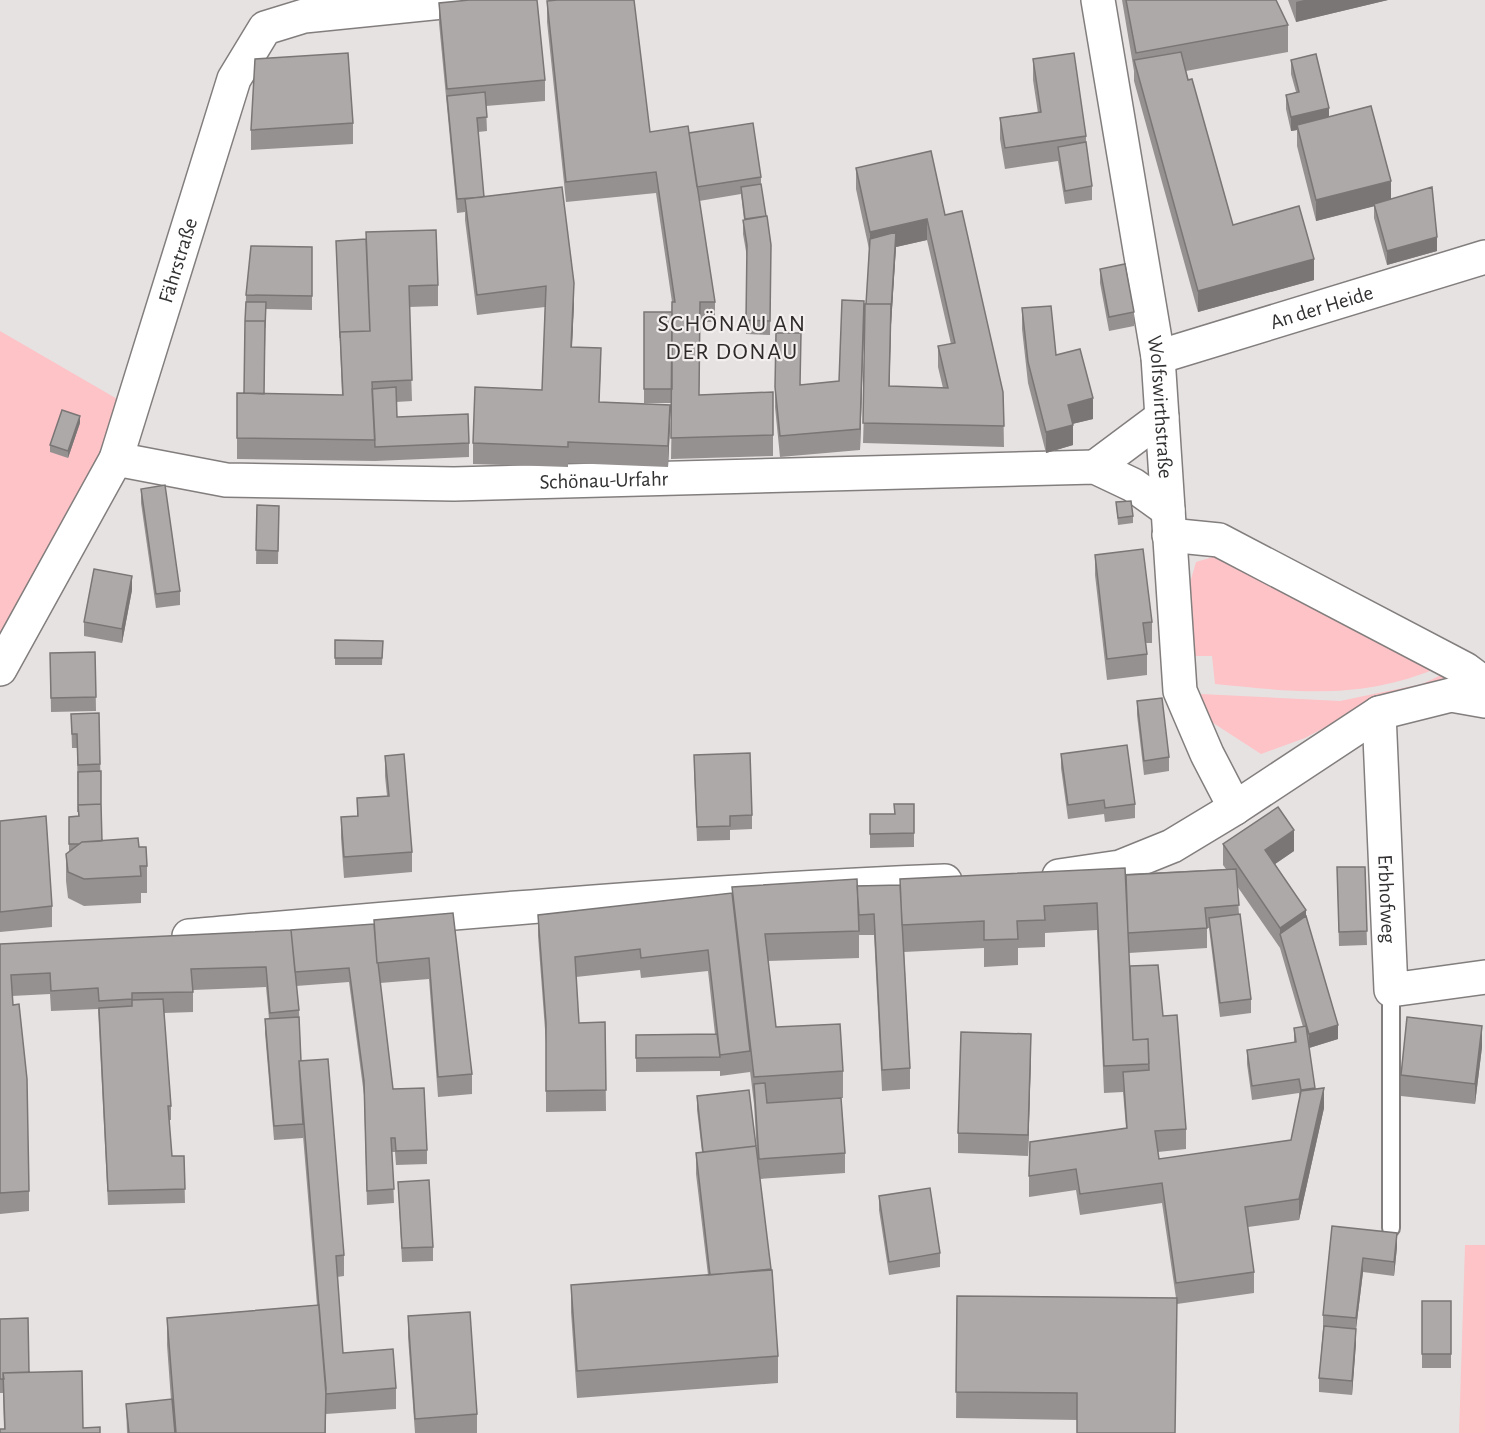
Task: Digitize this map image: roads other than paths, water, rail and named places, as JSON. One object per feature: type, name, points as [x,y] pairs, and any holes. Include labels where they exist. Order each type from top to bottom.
[{"type":"street","name":"Fährstraße","points":[[0,669],[116,459],[234,79],[264,28],[304,16],[462,0]]},
{"type":"street","name":"Wolfswirthstraße","points":[[1098,0],[1158,357],[1180,691],[1207,754],[1235,808]]},
{"type":"street","name":"An der Heide","points":[[1158,357],[1485,256]]},
{"type":"street","points":[[1095,467],[1162,417]]},
{"type":"street","name":"Schönau-Urfahr","points":[[116,459],[226,480],[454,483],[1095,467],[1133,485],[1169,522]]},
{"type":"street","points":[[1169,522],[1218,540],[1466,669],[1485,684]]},
{"type":"street","points":[[1029,878],[1120,867],[1172,846],[1235,808],[1379,713],[1451,695],[1485,700]]},
{"type":"street","name":"Erbhofweg","points":[[1379,713],[1391,990]]},
{"type":"street","points":[[164,939],[514,907],[751,889],[971,880]]},
{"type":"street","points":[[1391,990],[1485,977]]},
{"type":"lane","points":[[1391,990],[1391,1228]]},
{"type":"district","name":"SCHÖNAU AN DER DONAU","points":[[732,337]]}]
